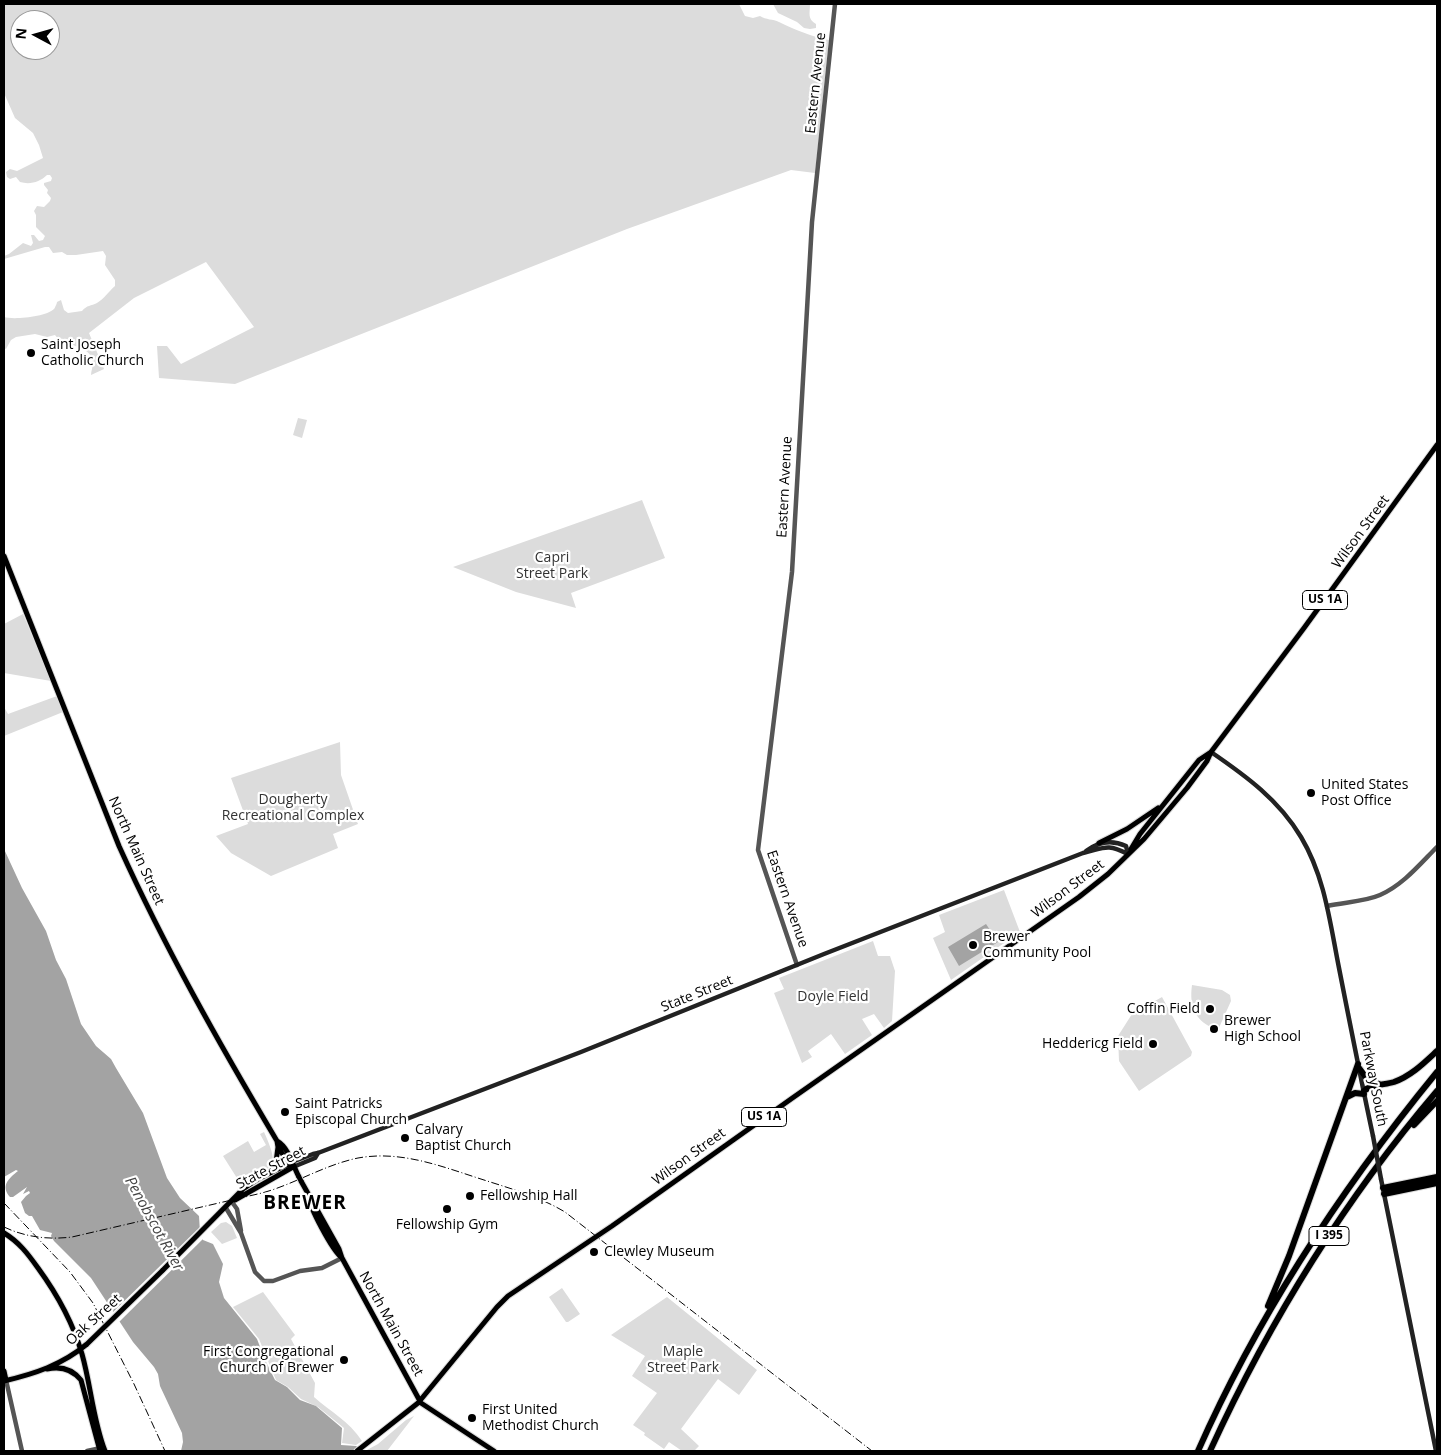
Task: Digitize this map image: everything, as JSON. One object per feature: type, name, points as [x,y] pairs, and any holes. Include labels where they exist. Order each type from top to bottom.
[{"type":"highway","points":[[1346,1100],[1353,1093],[1364,1093],[1370,1087],[1396,1081],[1407,1076],[1437,1051]]},
{"type":"highway","points":[[1359,1066],[1364,1076],[1370,1081],[1383,1084]]},
{"type":"highway","points":[[1242,1362],[1282,1274],[1359,1066]]},
{"type":"highway","name":"I 395","points":[[1198,1451],[1242,1362],[1282,1289],[1326,1219],[1382,1140],[1437,1072]]},
{"type":"highway","name":"I 395","points":[[1210,1451],[1248,1373],[1286,1305],[1339,1220],[1389,1151],[1437,1091]]},
{"type":"highway","points":[[1389,1151],[1437,1101]]},
{"type":"highway","points":[[1384,1191],[1437,1177]]},
{"type":"highway","points":[[1384,1191],[1437,1183]]},
{"type":"main road","name":"Wilson Street","points":[[357,1451],[420,1401],[508,1296],[612,1226],[790,1098],[1038,927],[1108,874],[1144,839],[1187,788],[1207,761],[1211,752],[1302,632],[1437,445]]},
{"type":"main road","name":"North Main Street","points":[[4,556],[119,846],[140,892],[214,1034],[277,1144],[300,1179],[420,1401]]},
{"type":"main road","name":"Wilson Street","points":[[1128,854],[1140,834],[1199,760],[1211,752]]},
{"type":"main road","name":"Parkway South","points":[[1211,752],[1252,780],[1271,798],[1301,837],[1320,878],[1436,1451]]},
{"type":"main road","points":[[1099,843],[1127,829],[1165,803]]},
{"type":"main road","name":"State Street","points":[[1082,853],[1099,843]]},
{"type":"main road","points":[[1099,843],[1119,843],[1126,846],[1128,854]]},
{"type":"main road","name":"State Street","points":[[162,1271],[243,1189],[270,1172],[315,1158],[318,1154],[581,1052],[1082,853],[1108,847],[1117,848],[1128,854]]},
{"type":"main road","points":[[270,1172],[276,1164],[277,1144]]},
{"type":"main road","name":"State Street","points":[[232,1202],[291,1164]]},
{"type":"main road","points":[[4,1233],[21,1246],[50,1284],[63,1309],[80,1349],[102,1450]]},
{"type":"main road","name":"Oak Street","points":[[5,1380],[47,1369],[80,1349],[162,1271]]},
{"type":"main road","points":[[47,1369],[58,1368],[68,1370],[81,1380],[102,1450]]},
{"type":"main road","points":[[4,1371],[5,1380]]},
{"type":"main road","points":[[420,1401],[426,1408],[494,1451]]},
{"type":"street","name":"Eastern Avenue","points":[[797,965],[758,850],[792,572],[812,222],[835,4]]},
{"type":"street","points":[[1327,906],[1380,895],[1405,878],[1437,848]]},
{"type":"street","points":[[232,1202],[237,1210],[241,1233],[255,1272],[264,1281],[274,1281],[300,1271],[324,1267],[342,1258]]},
{"type":"street","points":[[226,1208],[241,1233]]},
{"type":"street","points":[[5,1380],[22,1451]]},
{"type":"street","points":[[88,1451],[102,1450]]},
{"type":"green space","points":[[4,4],[739,4],[745,16],[753,18],[760,16],[809,35],[829,40],[815,173],[791,170],[627,229],[235,384],[159,378],[157,346],[167,346],[181,364],[254,327],[206,262],[134,298],[89,333],[104,369],[91,375],[93,363],[87,352],[64,342],[55,335],[47,337],[35,334],[16,337],[11,340],[6,349],[4,348],[4,317],[22,318],[44,314],[54,309],[57,302],[61,300],[64,310],[68,313],[82,311],[102,300],[115,286],[115,280],[105,265],[106,256],[103,251],[67,255],[62,252],[53,253],[49,247],[45,247],[4,259],[4,256],[23,243],[31,246],[33,243],[31,235],[34,235],[39,241],[43,240],[45,236],[36,227],[34,211],[37,206],[44,207],[51,198],[44,185],[44,183],[51,181],[50,175],[31,183],[20,182],[16,177],[10,179],[7,177],[6,172],[10,169],[17,171],[43,158],[33,133],[15,118],[4,93]]},
{"type":"green space","points":[[773,4],[810,4],[810,18],[816,24],[816,28],[804,28],[797,22],[778,13]]},
{"type":"green space","points":[[298,418],[307,420],[302,438],[293,435]]},
{"type":"green space","name":"Capri Street Park","points":[[642,500],[665,558],[571,593],[576,608],[516,592],[453,567]]},
{"type":"green space","points":[[23,614],[51,681],[4,673],[4,624]]},
{"type":"green space","points":[[57,696],[63,712],[4,736],[4,707],[8,714]]},
{"type":"green space","name":"Dougherty Recreational Complex","points":[[340,742],[341,775],[358,824],[333,834],[338,848],[271,876],[231,853],[216,836],[248,824],[231,778]]},
{"type":"green space","points":[[1004,890],[1020,932],[951,980],[933,938],[945,932],[939,915]]},
{"type":"green space","name":"Doyle Field","points":[[873,941],[878,956],[890,956],[895,971],[892,1021],[884,1028],[874,1014],[862,1019],[872,1035],[845,1054],[831,1034],[808,1051],[812,1057],[802,1063],[774,993],[784,989],[779,978]]},
{"type":"green space","name":"Coffin Field","points":[[1192,985],[1222,990],[1230,995],[1231,1001],[1218,1030],[1204,1023],[1195,1013],[1191,993]]},
{"type":"green space","name":"Heddericg Field","points":[[1162,997],[1192,1052],[1191,1056],[1139,1091],[1119,1061],[1118,1036],[1132,1014]]},
{"type":"green space","points":[[264,1132],[272,1154],[273,1161],[271,1166],[242,1186],[223,1156],[248,1141],[254,1152],[266,1145],[260,1134]]},
{"type":"green space","points":[[226,1222],[232,1226],[237,1238],[222,1244],[211,1232],[221,1223]]},
{"type":"green space","points":[[562,1288],[580,1314],[568,1322],[566,1322],[549,1297]]},
{"type":"green space","points":[[263,1292],[295,1335],[291,1339],[315,1383],[314,1397],[346,1422],[357,1434],[362,1441],[356,1445],[342,1443],[344,1428],[318,1407],[301,1399],[288,1387],[276,1380],[259,1339],[233,1307]]},
{"type":"green space","name":"Maple Street Park","points":[[667,1297],[757,1370],[739,1395],[718,1379],[681,1429],[699,1446],[694,1451],[682,1451],[669,1442],[664,1449],[633,1425],[657,1393],[632,1376],[645,1356],[611,1335]]},
{"type":"green space","points":[[414,1416],[387,1451],[365,1451],[378,1444],[406,1420]]},
{"type":"water","name":"Penobscot River","points":[[4,849],[22,888],[46,931],[56,960],[66,979],[81,1024],[96,1046],[111,1059],[143,1113],[167,1178],[180,1198],[199,1216],[200,1232],[203,1240],[213,1244],[223,1264],[219,1282],[224,1298],[257,1339],[275,1380],[287,1387],[300,1400],[316,1406],[342,1428],[341,1445],[356,1446],[363,1451],[181,1451],[182,1433],[160,1386],[158,1374],[154,1367],[133,1342],[91,1278],[54,1241],[51,1236],[52,1233],[40,1230],[32,1216],[25,1213],[21,1202],[30,1193],[29,1191],[23,1194],[27,1187],[13,1197],[10,1197],[7,1193],[7,1182],[18,1171],[16,1170],[4,1177]]},
{"type":"water","name":"Brewer Community Pool","points":[[986,924],[998,942],[959,966],[948,947]]},
{"type":"pier","points":[[202,1225],[205,1237],[117,1324],[110,1315]]},
{"type":"railway","points":[[4,1227],[37,1237],[72,1237],[262,1193],[333,1165],[358,1158],[390,1156],[422,1161],[526,1194],[565,1212],[872,1451]]},
{"type":"railway","points":[[4,1203],[70,1272],[93,1303],[165,1451]]},
{"type":"place","name":"Saint Joseph Catholic Church","points":[[31,353]]},
{"type":"place","name":"United States Post Office","points":[[1311,793]]},
{"type":"place","name":"Brewer Community Pool","points":[[973,945]]},
{"type":"place","name":"Coffin Field","points":[[1210,1009]]},
{"type":"place","name":"Brewer High School","points":[[1214,1029]]},
{"type":"place","name":"Heddericg Field","points":[[1153,1044]]},
{"type":"place","name":"Saint Patricks Episcopal Church","points":[[285,1112]]},
{"type":"place","name":"Calvary Baptist Church","points":[[405,1138]]},
{"type":"place","name":"Fellowship Hall","points":[[470,1196]]},
{"type":"place","name":"Fellowship Gym","points":[[447,1209]]},
{"type":"place","name":"Clewley Museum","points":[[594,1252]]},
{"type":"place","name":"First Congregational Church of Brewer","points":[[344,1360]]},
{"type":"place","name":"First United Methodist Church","points":[[472,1418]]},
{"type":"district","name":"BREWER","points":[[305,1204]]}]
